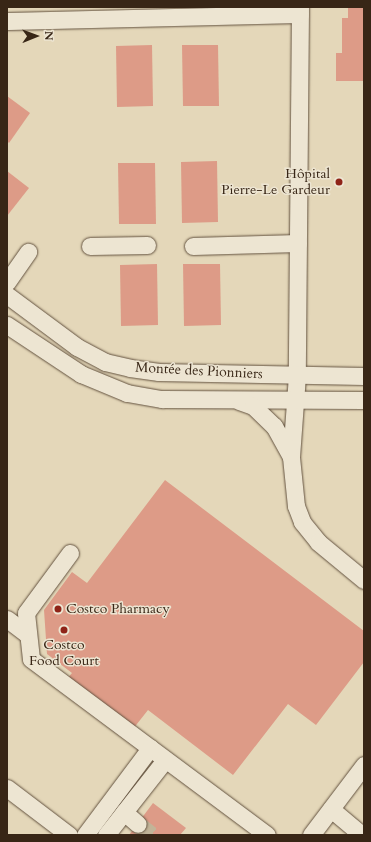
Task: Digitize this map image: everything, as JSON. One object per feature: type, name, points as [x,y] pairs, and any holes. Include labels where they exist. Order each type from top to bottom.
[{"type":"street","points":[[7,21],[300,11],[297,375],[291,457],[296,506],[302,522],[318,542],[364,580]]},
{"type":"street","points":[[193,246],[298,243]]},
{"type":"street","points":[[90,246],[147,245]]},
{"type":"street","points":[[7,282],[28,252]]},
{"type":"street","name":"Montée des Pionniers","points":[[7,295],[77,347],[105,362],[159,372],[364,376]]},
{"type":"street","name":"Montée des Pionniers","points":[[7,325],[80,374],[127,393],[162,398],[364,400]]},
{"type":"street","points":[[233,399],[253,406],[265,416],[281,435],[291,457]]},
{"type":"street","points":[[70,553],[26,613],[31,659],[164,760],[267,835]]},
{"type":"street","points":[[7,619],[28,635]]},
{"type":"street","points":[[85,835],[150,748]]},
{"type":"street","points":[[106,835],[164,760]]},
{"type":"street","points":[[311,835],[364,765]]},
{"type":"street","points":[[7,788],[69,835]]},
{"type":"street","points":[[331,809],[362,835]]},
{"type":"street","points":[[124,812],[138,824]]},
{"type":"building","points":[[348,7],[364,7],[364,81],[336,81],[336,53],[342,53],[342,18],[348,18]]},
{"type":"building","points":[[152,45],[153,106],[117,107],[116,46]]},
{"type":"building","points":[[182,45],[218,45],[219,106],[183,106]]},
{"type":"building","points":[[7,96],[30,113],[9,143],[7,141]]},
{"type":"building","points":[[217,161],[218,222],[182,223],[181,162]]},
{"type":"building","points":[[118,163],[155,163],[156,224],[119,224]]},
{"type":"building","points":[[7,171],[29,188],[7,216]]},
{"type":"building","points":[[157,264],[158,325],[121,326],[120,265]]},
{"type":"building","points":[[183,264],[220,264],[221,325],[184,326]]},
{"type":"building","points":[[165,480],[364,631],[364,662],[316,725],[288,704],[233,775],[148,710],[133,729],[67,679],[72,673],[47,654],[44,610],[72,572],[87,583]]},
{"type":"building","points":[[153,803],[186,828],[180,835],[129,835]]},
{"type":"tunnel","points":[[138,824],[152,835]]},
{"type":"place","name":"Hôpital Pierre-Le Gardeur","points":[[339,182]]},
{"type":"place","name":"Costco Pharmacy","points":[[58,609]]},
{"type":"place","name":"Costco Food Court","points":[[64,630]]}]
